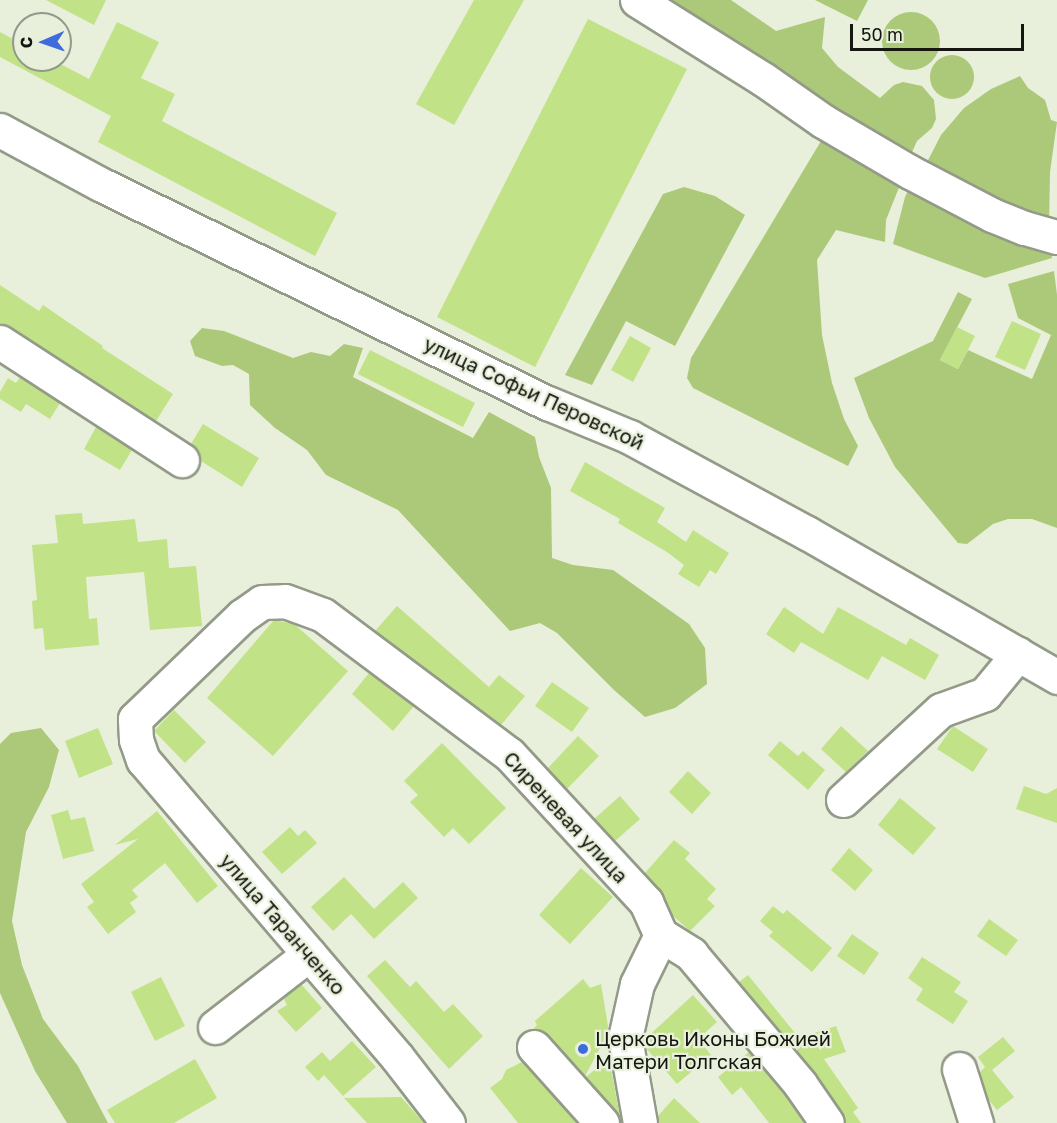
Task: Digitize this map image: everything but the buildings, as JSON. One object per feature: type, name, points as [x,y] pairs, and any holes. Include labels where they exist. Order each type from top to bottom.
[{"type":"street","points":[[638,0],[763,79],[823,121],[901,167],[992,215],[1057,237]]},
{"type":"street","name":"улица Софьи Перовской","points":[[0,130],[100,184],[548,403],[630,436],[1057,677]]},
{"type":"street","points":[[0,342],[182,460]]},
{"type":"street","name":"Сиреневая улица","points":[[135,719],[229,617],[262,602],[285,601],[323,615],[509,754],[645,902],[661,935]]},
{"type":"street","points":[[843,800],[941,710],[985,694],[1018,654]]},
{"type":"street","name":"улица Таранченко","points":[[135,719],[136,740],[143,760],[397,1057],[448,1123]]},
{"type":"street","points":[[640,1123],[625,1038],[637,984],[661,935],[691,954],[800,1084],[826,1123]]},
{"type":"street","points":[[214,1027],[309,954]]},
{"type":"street","points":[[534,1047],[602,1123]]},
{"type":"street","points":[[959,1070],[976,1123]]},
{"type":"green space","points":[[653,0],[731,0],[776,31],[825,17],[822,48],[838,67],[880,98],[894,85],[903,82],[922,86],[934,100],[936,119],[932,128],[917,141],[908,161]]},
{"type":"green space","points":[[815,0],[868,0],[857,21]]},
{"type":"green space","points":[[905,12],[917,12],[932,20],[940,35],[940,47],[932,62],[917,70],[905,70],[890,62],[882,47],[882,35],[890,20]]},
{"type":"green space","points":[[952,55],[968,61],[974,77],[968,93],[952,99],[936,93],[930,77],[936,61]]},
{"type":"green space","points":[[1020,76],[1028,88],[1045,100],[1051,120],[1057,122],[1050,172],[1049,229],[922,172],[941,135],[964,108],[991,89]]},
{"type":"green space","points":[[824,136],[902,180],[886,220],[885,242],[836,230],[817,260],[822,335],[832,383],[844,419],[858,446],[848,466],[693,388],[687,378],[691,358]]},
{"type":"green space","points":[[913,180],[1050,244],[1052,258],[985,278],[893,244],[905,197]]},
{"type":"green space","points":[[684,187],[715,196],[745,215],[675,346],[626,321],[592,385],[565,375],[663,194]]},
{"type":"green space","points":[[1054,271],[1057,295],[1057,528],[1032,519],[1008,519],[993,524],[967,544],[958,543],[895,467],[869,418],[854,378],[933,341],[958,292],[972,299],[940,360],[958,369],[968,350],[1032,379],[1051,335],[1018,318],[1008,284]]},
{"type":"green space","points":[[202,328],[224,331],[293,358],[311,352],[330,356],[344,344],[363,348],[353,377],[473,438],[489,412],[535,437],[539,457],[551,488],[552,558],[573,565],[613,570],[689,624],[705,648],[707,684],[675,708],[645,717],[614,690],[557,633],[540,623],[510,631],[398,510],[326,475],[307,450],[275,428],[250,405],[249,374],[233,365],[222,366],[195,356],[190,341]]},
{"type":"green space","points":[[41,728],[59,750],[49,787],[26,832],[12,921],[22,965],[43,1019],[78,1066],[108,1123],[67,1123],[35,1071],[0,993],[0,744],[11,733]]},
{"type":"place","name":"Церковь Иконы Божией Матери Толгская","points":[[583,1049]]}]
